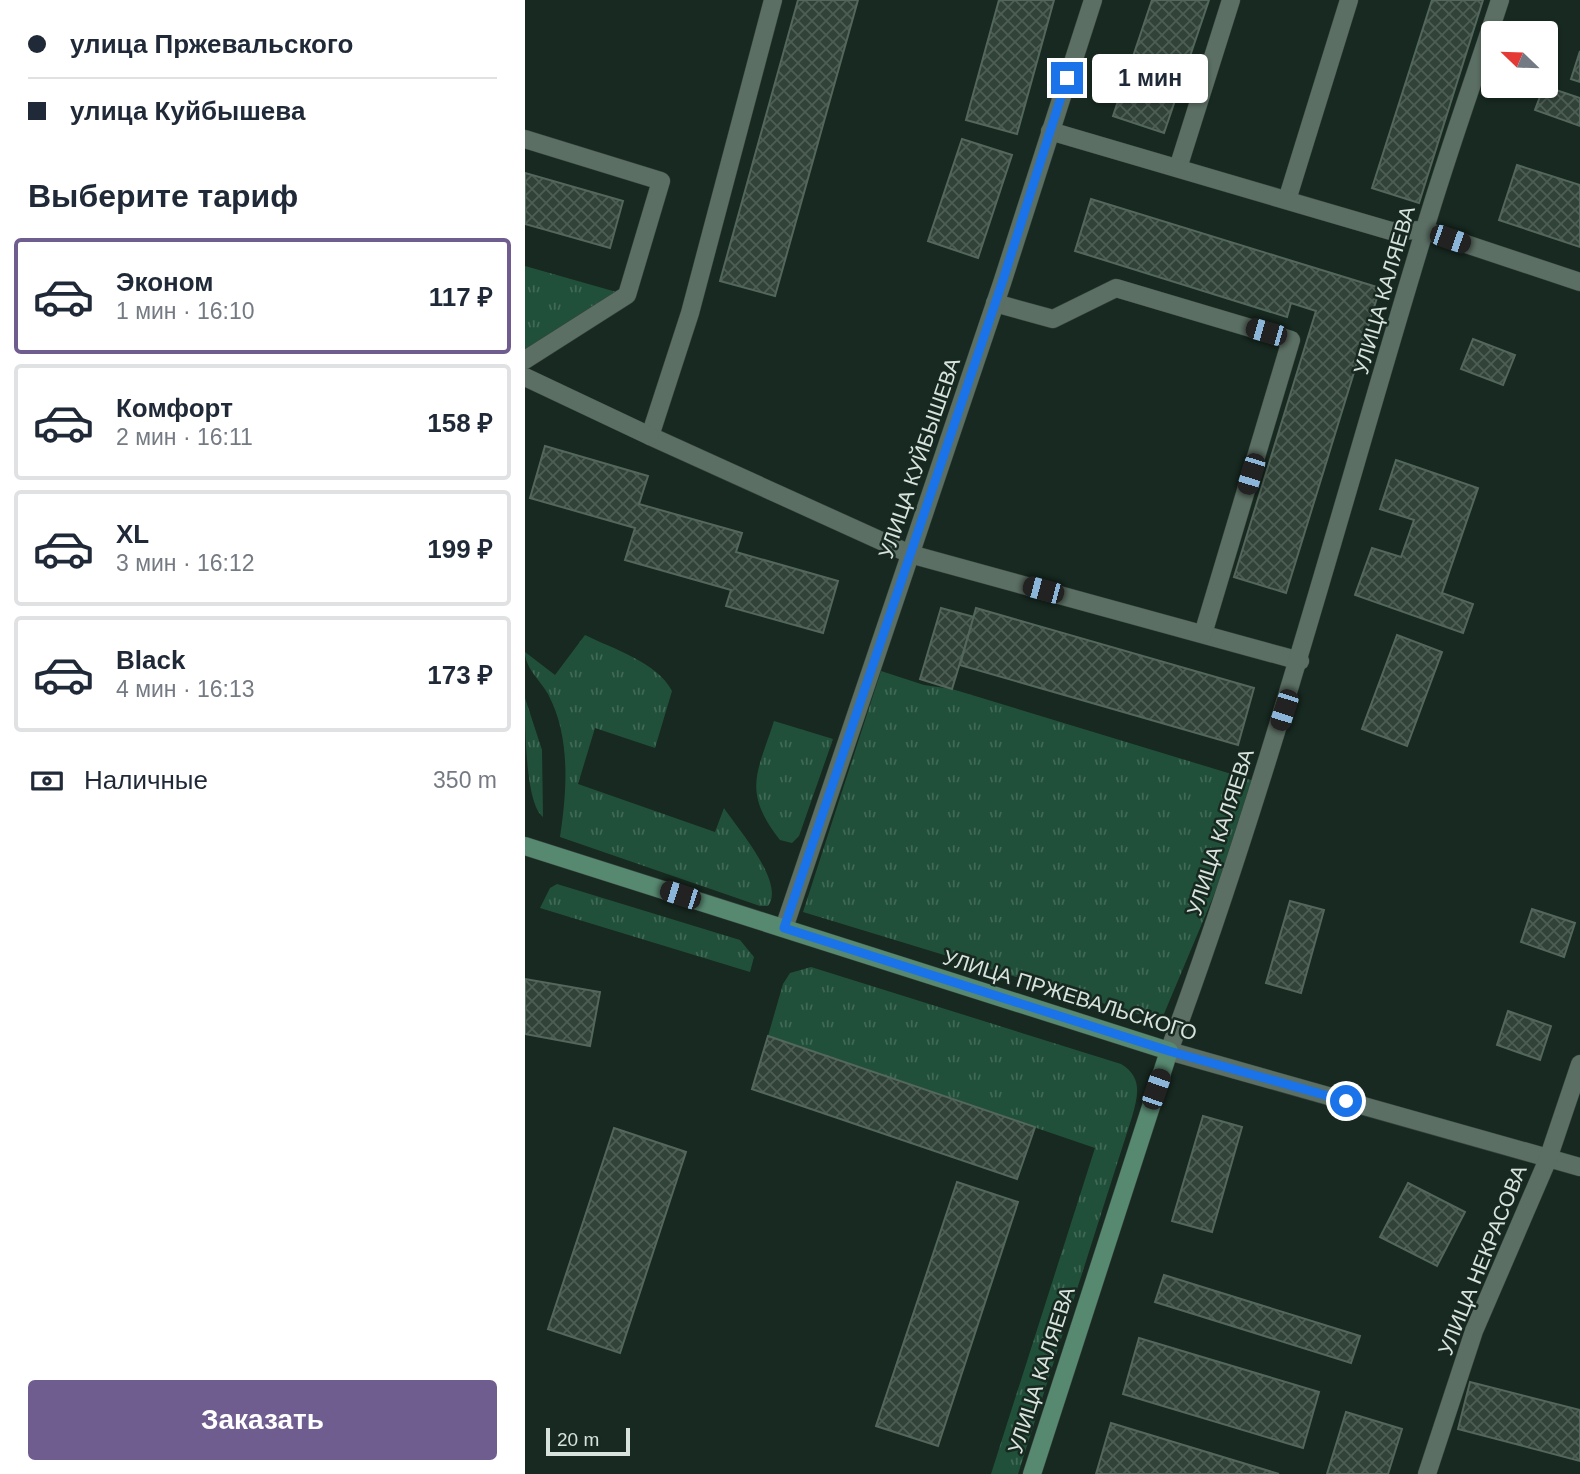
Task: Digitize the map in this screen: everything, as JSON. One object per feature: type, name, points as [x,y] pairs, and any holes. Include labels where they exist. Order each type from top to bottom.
[{"type":"street","points":[[650,436],[689,313],[773,0]]},
{"type":"street","name":"УЛИЦА КУЙБЫШЕВА","points":[[784,928],[995,303],[1093,0]]},
{"type":"street","points":[[1178,168],[1231,0]]},
{"type":"street","points":[[1287,200],[1349,0]]},
{"type":"street","name":"УЛИЦА КАЛЯЕВА","points":[[1031,1474],[1300,661],[1425,230],[1500,0]]},
{"type":"street","points":[[1050,131],[1391,231],[1425,230],[1580,282]]},
{"type":"street","points":[[525,139],[661,181],[627,295],[525,360]]},
{"type":"street","points":[[995,303],[1053,319],[1116,288],[1291,340],[1203,634]]},
{"type":"street","points":[[525,377],[911,554],[1300,661]]},
{"type":"street","name":"УЛИЦА ПРЖЕВАЛЬСКОГО","points":[[525,846],[1169,1051],[1580,1167]]},
{"type":"street","name":"УЛИЦА НЕКРАСОВА","points":[[1427,1474],[1473,1331],[1548,1159],[1580,1064]]},
{"type":"green space","points":[[525,266],[627,295],[525,360]]},
{"type":"green space","points":[[585,635],[645,664],[665,681],[672,691],[655,748],[595,728],[578,784],[715,832],[724,808],[765,870],[771,884],[772,896],[768,906],[760,906],[560,837],[565,783],[561,728],[548,694],[530,669],[525,652],[555,675]]},
{"type":"green space","points":[[881,671],[924,685],[952,689],[1261,783],[1161,1021],[803,912]]},
{"type":"green space","points":[[525,698],[542,750],[543,817],[537,809],[529,780]]},
{"type":"green space","points":[[774,721],[833,739],[799,836],[792,843],[780,840],[768,823],[757,795],[758,769]]},
{"type":"green space","points":[[557,884],[740,940],[754,957],[750,972],[540,908],[550,888]]},
{"type":"green space","points":[[811,967],[1121,1064],[1136,1081],[1137,1094],[1132,1117],[1018,1474],[991,1474],[1095,1148],[768,1036],[783,984],[790,973]]},
{"type":"building","points":[[798,0],[858,0],[775,296],[720,281]]},
{"type":"building","points":[[999,0],[1054,0],[1017,134],[966,120]]},
{"type":"building","points":[[1152,0],[1209,0],[1164,133],[1113,116]]},
{"type":"building","points":[[1432,0],[1483,0],[1419,203],[1372,188]]},
{"type":"building","points":[[1580,51],[1580,82],[1571,79]]},
{"type":"building","points":[[1558,91],[1580,98],[1580,126],[1535,110],[1540,98],[1558,98]]},
{"type":"building","points":[[962,139],[1012,155],[978,258],[928,241]]},
{"type":"building","points":[[1517,165],[1580,185],[1580,247],[1499,220]]},
{"type":"building","points":[[525,173],[623,201],[610,248],[525,224]]},
{"type":"building","points":[[1091,199],[1380,288],[1286,593],[1234,577],[1316,311],[1291,303],[1287,317],[1075,251]]},
{"type":"building","points":[[1473,339],[1515,355],[1503,385],[1461,369]]},
{"type":"building","points":[[545,446],[648,476],[639,504],[742,533],[736,552],[838,581],[823,633],[726,606],[731,590],[625,560],[635,528],[530,498]]},
{"type":"building","points":[[1396,460],[1478,488],[1442,593],[1473,604],[1463,633],[1355,595],[1372,548],[1401,557],[1414,520],[1380,509]]},
{"type":"building","points":[[941,608],[974,617],[952,689],[920,679]]},
{"type":"building","points":[[976,608],[1254,688],[1238,745],[960,665]]},
{"type":"building","points":[[1397,635],[1442,652],[1407,746],[1362,729]]},
{"type":"building","points":[[1290,901],[1324,910],[1301,993],[1266,983]]},
{"type":"building","points":[[1532,909],[1575,923],[1564,957],[1521,942]]},
{"type":"building","points":[[525,979],[600,992],[590,1046],[525,1034]]},
{"type":"building","points":[[1508,1011],[1551,1026],[1540,1060],[1497,1045]]},
{"type":"building","points":[[768,1036],[1035,1127],[1017,1179],[752,1089]]},
{"type":"building","points":[[1203,1116],[1242,1127],[1212,1232],[1172,1221]]},
{"type":"building","points":[[614,1128],[686,1152],[620,1353],[548,1329]]},
{"type":"building","points":[[957,1182],[1018,1202],[938,1446],[876,1426]]},
{"type":"building","points":[[1408,1183],[1465,1212],[1437,1266],[1380,1237]]},
{"type":"building","points":[[1164,1275],[1360,1336],[1351,1363],[1155,1302]]},
{"type":"building","points":[[1139,1338],[1319,1392],[1303,1448],[1123,1394]]},
{"type":"building","points":[[1470,1382],[1580,1410],[1580,1461],[1458,1429]]},
{"type":"building","points":[[1346,1412],[1402,1429],[1388,1474],[1327,1474]]},
{"type":"building","points":[[1111,1423],[1279,1474],[1096,1474]]},
{"type":"route","points":[[1067,78],[1002,283],[784,928],[1169,1051],[1346,1101]]}]
